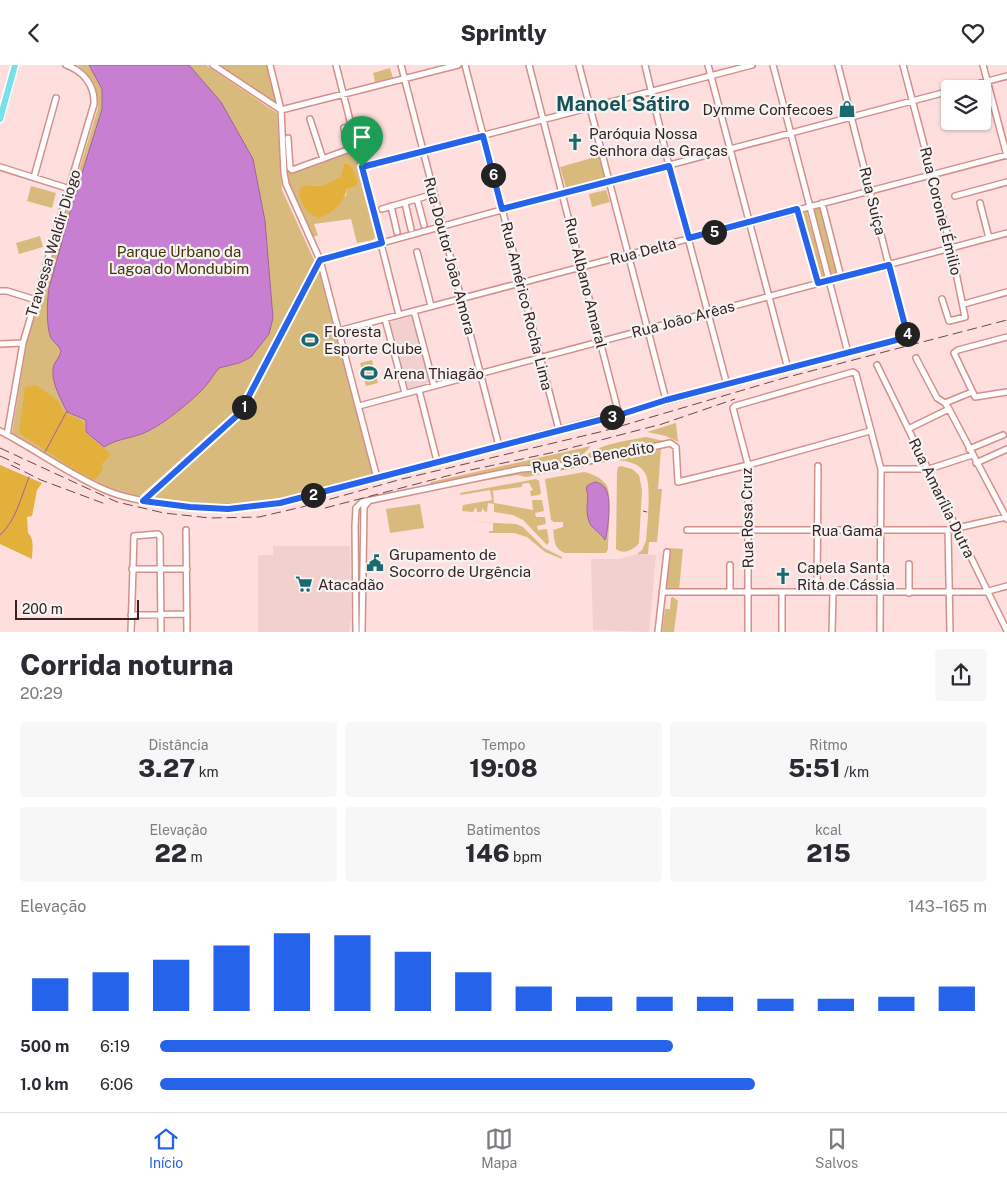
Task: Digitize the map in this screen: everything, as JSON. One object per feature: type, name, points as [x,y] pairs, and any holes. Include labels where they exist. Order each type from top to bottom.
[{"type":"main road","points":[[0,119],[15,65]]},
{"type":"street","name":"Travessa Waldir Diogo","points":[[7,435],[23,343],[70,189],[95,97],[86,77],[76,69],[66,65]]},
{"type":"street","points":[[214,65],[282,110],[458,65]]},
{"type":"street","points":[[270,65],[282,110],[286,184],[320,260],[377,478]]},
{"type":"street","points":[[343,65],[336,66],[399,315]]},
{"type":"street","name":"Rua Doutor João Amora","points":[[401,65],[499,446]]},
{"type":"street","name":"Rua Américo Rocha Lima","points":[[465,65],[559,430]]},
{"type":"street","name":"Rua Albano Amaral","points":[[529,65],[619,415]]},
{"type":"street","points":[[579,65],[666,400]]},
{"type":"street","points":[[645,65],[669,166],[727,385]]},
{"type":"street","points":[[708,65],[788,369]]},
{"type":"street","points":[[362,167],[752,65]]},
{"type":"street","points":[[0,431],[86,482],[120,496],[143,501],[210,508],[247,507],[280,503],[848,353],[773,65]]},
{"type":"street","name":"Rua Suíça","points":[[838,65],[908,337],[848,353]]},
{"type":"street","name":"Rua Coronel Émilio","points":[[903,65],[964,304]]},
{"type":"street","points":[[982,65],[987,80]]},
{"type":"street","points":[[991,80],[1007,76]]},
{"type":"street","points":[[143,501],[240,413],[320,260],[502,209],[941,93]]},
{"type":"street","points":[[991,96],[1007,156]]},
{"type":"street","points":[[34,177],[56,98]]},
{"type":"street","points":[[310,119],[323,159]]},
{"type":"street","points":[[288,138],[291,169],[348,150],[344,128],[351,126]]},
{"type":"street","name":"Rua Delta","points":[[338,331],[797,209],[1007,156]]},
{"type":"street","points":[[0,167],[70,189]]},
{"type":"street","points":[[955,196],[1007,182]]},
{"type":"street","points":[[382,209],[434,194]]},
{"type":"street","points":[[417,199],[424,225]]},
{"type":"street","points":[[405,203],[411,229]]},
{"type":"street","points":[[822,203],[841,277]]},
{"type":"street","points":[[980,203],[989,238]]},
{"type":"street","points":[[391,206],[397,232]]},
{"type":"street","points":[[797,209],[818,283]]},
{"type":"street","name":"Rua João Arêas","points":[[359,406],[1007,233]]},
{"type":"street","points":[[417,252],[431,306]]},
{"type":"street","points":[[0,291],[7,291],[36,300]]},
{"type":"street","points":[[942,299],[950,322],[965,317],[964,304],[1007,292]]},
{"type":"street","points":[[414,311],[434,386]]},
{"type":"street","points":[[385,319],[405,393]]},
{"type":"street","points":[[1007,337],[958,350],[954,353],[973,394],[979,397],[1007,392]]},
{"type":"street","points":[[0,344],[23,343]]},
{"type":"street","points":[[916,358],[937,399],[945,403],[949,409],[1006,518]]},
{"type":"street","name":"Rua Amarília Dutra","points":[[877,365],[1007,631]]},
{"type":"street","name":"Rua Rosa Cruz","points":[[748,632],[748,465],[733,410],[734,406],[853,372],[856,374],[870,431]]},
{"type":"street","points":[[419,390],[437,461]]},
{"type":"street","points":[[945,403],[973,394]]},
{"type":"street","points":[[908,429],[949,409]]},
{"type":"street","points":[[870,431],[881,469],[880,632]]},
{"type":"street","name":"Rua São Benedito","points":[[369,501],[521,469],[579,463],[670,443],[676,447],[678,481],[748,465],[870,431]]},
{"type":"street","points":[[969,449],[1003,435]]},
{"type":"street","points":[[976,463],[1007,449]]},
{"type":"street","points":[[881,469],[929,469],[972,455]]},
{"type":"street","points":[[817,592],[818,530],[816,493],[818,466]]},
{"type":"street","points":[[356,632],[356,508],[362,502],[369,501]]},
{"type":"street","points":[[362,632],[364,507],[369,501]]},
{"type":"street","name":"Rua Gama","points":[[687,530],[948,530],[1006,518]]},
{"type":"street","points":[[186,530],[187,632]]},
{"type":"street","points":[[948,530],[950,632]]},
{"type":"street","points":[[131,632],[132,569],[135,536],[160,535],[162,632]]},
{"type":"street","points":[[355,548],[362,548]]},
{"type":"street","points":[[658,632],[667,552]]},
{"type":"street","points":[[909,563],[909,593]]},
{"type":"street","points":[[730,565],[730,592]]},
{"type":"street","points":[[132,569],[187,569]]},
{"type":"street","points":[[662,592],[988,592],[1007,586]]},
{"type":"street","points":[[782,592],[782,632]]},
{"type":"street","points":[[832,632],[833,592]]},
{"type":"street","points":[[132,615],[187,614]]},
{"type":"shaded area","name":"Parque Urbano da Lagoa do Mondubim","points":[[89,65],[189,65],[221,102],[253,159],[265,221],[273,318],[269,334],[251,357],[239,363],[219,368],[197,395],[178,412],[156,426],[144,433],[116,441],[104,447],[86,432],[86,420],[67,412],[54,383],[54,365],[61,351],[49,333],[47,307],[49,288],[102,109],[102,89]]},
{"type":"shaded area","points":[[346,162],[352,168],[358,182],[354,187],[347,189],[343,199],[333,211],[319,218],[311,214],[300,198],[301,187],[307,185],[321,186],[341,177]]},
{"type":"shaded area","points":[[410,317],[414,319],[431,382],[407,389],[389,325],[391,322]]},
{"type":"shaded area","points":[[36,385],[58,401],[64,412],[84,422],[85,433],[111,454],[102,464],[103,469],[95,480],[77,471],[19,433],[25,387]]},
{"type":"shaded area","points":[[0,465],[42,483],[37,490],[32,516],[27,517],[28,533],[32,541],[32,559],[0,544]]},
{"type":"shaded area","points":[[595,482],[604,486],[608,496],[609,516],[605,540],[591,526],[587,514],[588,495],[586,488]]},
{"type":"shaded area","name":"Atacadão","points":[[273,546],[350,546],[351,618],[349,632],[258,632],[258,555],[273,555]]},
{"type":"shaded area","points":[[638,554],[656,555],[649,632],[593,630],[591,559],[619,559]]},
{"type":"green space","name":"Parque Urbano da Lagoa do Mondubim","points":[[77,65],[206,65],[277,113],[282,190],[315,262],[237,409],[140,496],[123,492],[89,479],[12,434],[27,341],[98,108],[94,83]]},
{"type":"green space","points":[[218,65],[267,65],[277,104],[276,105]]},
{"type":"green space","points":[[390,68],[393,78],[375,82],[373,73]]},
{"type":"green space","points":[[353,149],[375,237],[373,240],[357,243],[351,219],[314,224],[318,235],[313,237],[290,190],[287,172]],"holes":[[[346,162],[353,173],[354,187],[347,189],[346,196],[307,185],[321,186],[342,177],[344,164]]]},
{"type":"green space","points":[[599,156],[605,178],[566,188],[560,167]]},
{"type":"green space","points":[[31,186],[56,193],[52,208],[27,201]]},
{"type":"green space","points":[[606,190],[610,202],[592,207],[589,194]]},
{"type":"green space","points":[[821,207],[839,275],[831,277],[812,210]]},
{"type":"green space","points":[[806,210],[825,276],[820,279],[800,214]]},
{"type":"green space","points":[[40,236],[43,247],[19,254],[16,243]]},
{"type":"green space","name":"Floresta Esporte Clube","points":[[319,270],[373,474],[318,491],[245,504],[217,505],[153,498],[237,421],[245,410]]},
{"type":"green space","name":"Arena Thiagão","points":[[372,360],[378,383],[366,386],[360,363]]},
{"type":"green space","points":[[676,423],[678,442],[666,436],[647,432]]},
{"type":"green space","points":[[646,437],[664,441],[585,458],[589,453],[603,446]]},
{"type":"green space","points":[[591,446],[580,458],[569,461],[513,468],[430,485],[431,482]]},
{"type":"green space","points":[[661,449],[658,489],[662,489],[657,542],[649,542],[648,554],[637,554],[642,550],[646,541],[649,506],[647,479],[640,467],[629,462],[617,460],[617,458]]},
{"type":"green space","points":[[607,460],[606,462],[526,477],[518,475],[452,486],[525,472],[575,467]]},
{"type":"green space","points":[[618,467],[632,469],[639,475],[642,490],[639,543],[631,550],[625,552],[616,549],[617,472]]},
{"type":"green space","points":[[584,472],[597,477],[605,483],[607,486],[610,507],[608,549],[606,553],[565,553],[559,549],[553,530],[563,527],[563,522],[551,520],[545,479]],"holes":[[[595,482],[604,486],[608,496],[609,516],[605,540],[601,534],[595,531],[589,520],[587,505],[588,485]]]},
{"type":"green space","points":[[536,479],[539,481],[541,493],[539,495],[531,496],[530,491],[533,490],[529,483],[522,484],[522,487],[491,491],[493,491],[494,503],[533,510],[532,500],[542,500],[544,511],[535,513],[536,517],[545,517],[546,524],[537,526],[538,530],[547,529],[549,542],[547,545],[523,520],[513,515],[494,512],[494,504],[488,503],[487,512],[483,508],[481,512],[477,512],[476,507],[473,512],[462,511],[463,505],[492,500],[490,490],[461,495],[460,493]]},
{"type":"green space","points":[[420,504],[424,528],[390,533],[386,509]]},
{"type":"green space","points":[[462,521],[516,524],[523,527],[544,548],[562,557],[562,559],[545,552],[527,537],[514,533],[489,533],[489,531],[493,531],[493,523]]},
{"type":"green space","points":[[669,548],[683,549],[679,590],[665,589]]},
{"type":"green space","points":[[673,597],[678,601],[674,632],[662,632],[665,609],[670,609],[671,598]]},
{"type":"waterway","points":[[45,452],[67,411]]},
{"type":"waterway","points":[[0,535],[14,516],[29,477]]},
{"type":"railway","points":[[0,448],[117,502],[164,513],[210,518],[259,517],[402,479],[604,431],[784,378],[1007,320]]},
{"type":"railway","points":[[325,508],[466,471],[555,452],[662,424],[735,399]]},
{"type":"railway","points":[[0,456],[20,465]]},
{"type":"railway","points":[[11,465],[41,480],[108,505]]},
{"type":"railway","points":[[643,511],[647,512]]},
{"type":"place","name":"Dymme Confecoes","points":[[847,109]]},
{"type":"place","name":"Paróquia Nossa Senhora das Graças","points":[[575,142]]},
{"type":"place","name":"Floresta Esporte Clube","points":[[310,340]]},
{"type":"place","name":"Arena Thiagão","points":[[369,373]]},
{"type":"place","name":"Grupamento de Socorro de Urgência","points":[[375,563]]},
{"type":"place","name":"Capela Santa Rita de Cássia","points":[[783,576]]},
{"type":"place","name":"Atacadão","points":[[304,584]]},
{"type":"district","name":"Manoel Sátiro","points":[[623,104]]},
{"type":"route","points":[[483,136],[502,209],[669,166],[689,238],[797,209],[818,283],[889,265],[908,337],[666,400],[619,415],[280,503],[228,509],[190,507],[143,501],[240,413],[320,260],[382,243],[362,167],[483,136]]}]
